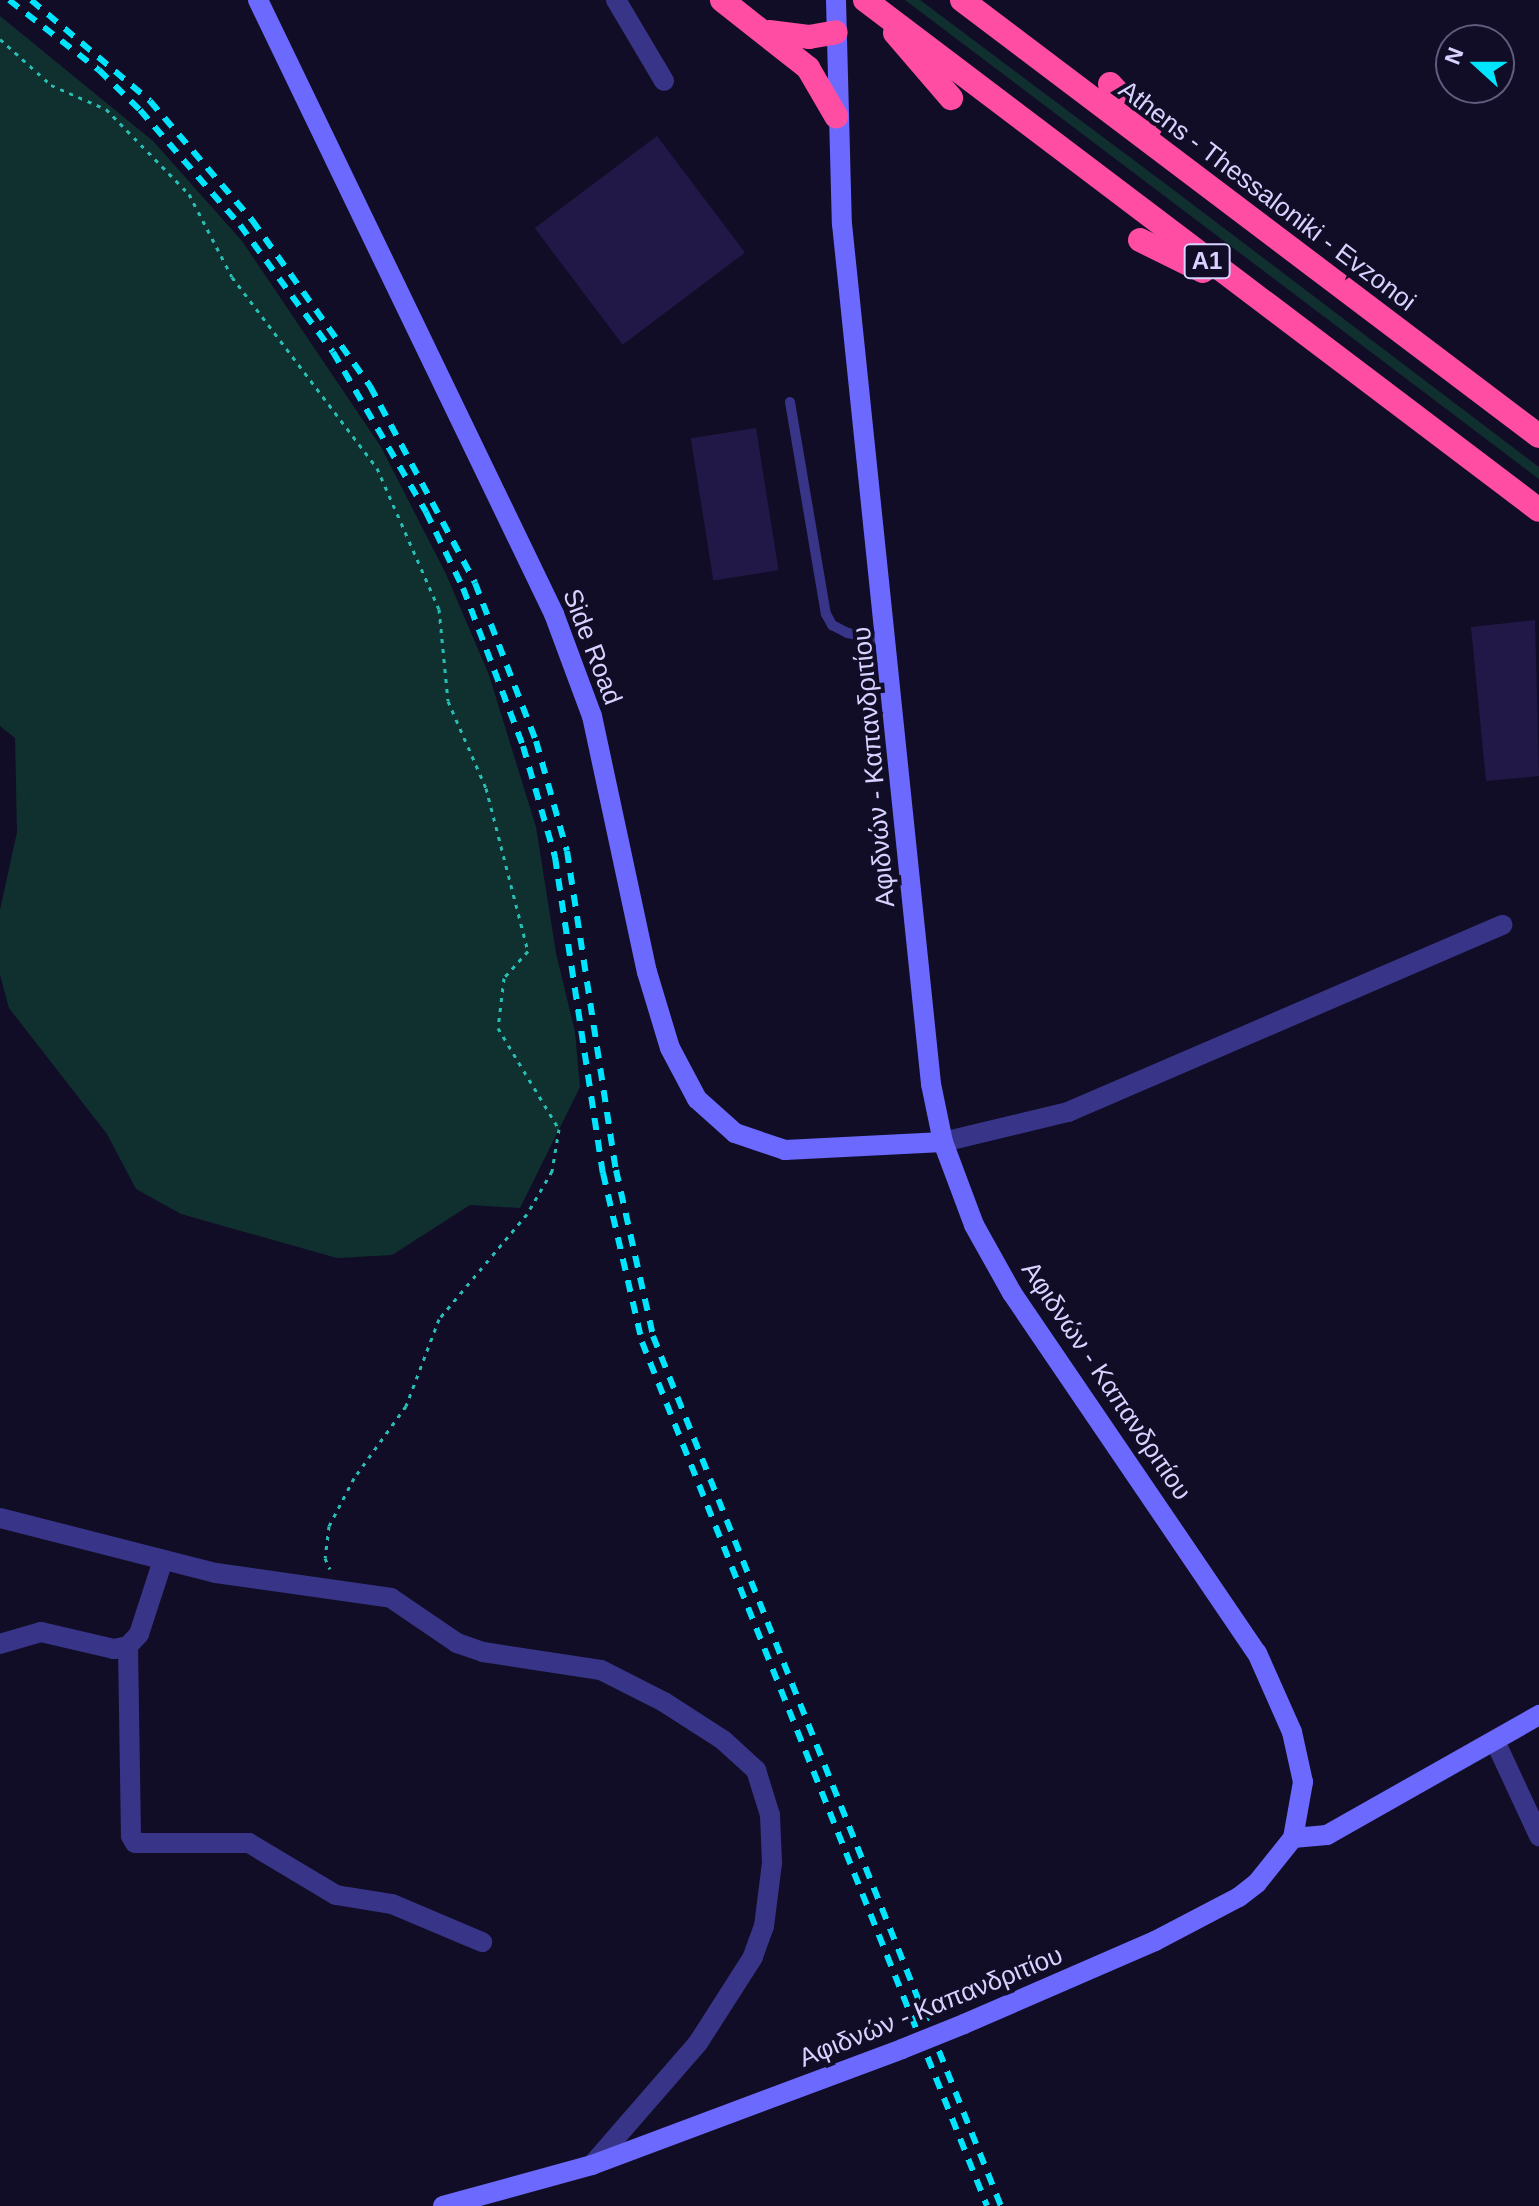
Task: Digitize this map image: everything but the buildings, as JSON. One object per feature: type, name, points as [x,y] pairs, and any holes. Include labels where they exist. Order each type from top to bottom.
[{"type":"highway","points":[[722,0],[767,32],[808,68],[836,116]]},
{"type":"highway","name":"Athens - Thessaloniki - Evzonoi","points":[[962,0],[1539,436]]},
{"type":"highway","points":[[871,4],[951,98]]},
{"type":"highway","name":"Α1","points":[[871,4],[1248,293],[1539,510]]},
{"type":"highway","points":[[767,32],[809,37],[836,32]]},
{"type":"highway","points":[[1110,84],[1189,170]]},
{"type":"highway","points":[[1140,240],[1248,293]]},
{"type":"main road","name":"Side Road","points":[[258,0],[554,614],[592,716],[647,972],[670,1048],[697,1099],[735,1133],[785,1150],[943,1142]]},
{"type":"main road","name":"Αφιδνών - Καπανδριτίου","points":[[443,2206],[592,2165],[902,2049],[1216,1910],[1257,1883],[1293,1838],[1302,1795],[1299,1756],[1257,1653],[1012,1293],[974,1225],[943,1142],[931,1084],[888,642],[849,295],[836,116],[836,0]]},
{"type":"main road","points":[[1293,1838],[1327,1835],[1539,1715]]},
{"type":"street","points":[[616,0],[664,81]]},
{"type":"street","points":[[943,1142],[1068,1112],[1502,925]]},
{"type":"street","points":[[0,1518],[163,1560],[391,1598],[457,1643],[483,1652],[601,1670],[664,1702],[723,1740],[756,1770],[770,1815],[772,1863],[770,1895],[753,1957],[698,2043],[592,2165]]},
{"type":"street","points":[[0,1644],[41,1632],[114,1649],[128,1646],[139,1634],[163,1560]]},
{"type":"street","points":[[128,1646],[131,1836],[135,1843],[249,1843],[336,1895],[392,1904],[482,1942]]},
{"type":"street","points":[[1495,1741],[1539,1836]]},
{"type":"lane","points":[[790,402],[826,614],[832,625],[848,633],[888,642]]},
{"type":"path","points":[[0,39],[51,85],[106,109],[189,194],[232,277],[377,468],[439,609],[448,701],[486,788],[528,951],[504,978],[498,1028],[559,1129],[552,1171],[527,1214],[439,1319],[406,1406],[348,1490],[329,1526],[325,1558],[340,1590]]},
{"type":"green space","points":[[905,0],[920,0],[1175,191],[1539,467],[1539,479]]},
{"type":"green space","points":[[0,16],[153,141],[242,241],[381,447],[446,574],[489,675],[536,827],[556,953],[575,1032],[580,1087],[520,1208],[470,1205],[392,1255],[337,1258],[181,1214],[136,1189],[107,1134],[9,1008],[0,975],[0,910],[17,832],[15,738],[0,726]]},
{"type":"railway","points":[[9,0],[99,70],[140,110],[240,225],[333,352],[426,512],[463,588],[523,746],[555,857],[603,1173],[642,1342],[987,2206]]},
{"type":"railway","points":[[31,0],[150,101],[252,220],[370,386],[475,583],[536,741],[567,851],[616,1170],[653,1336],[1001,2206]]}]
